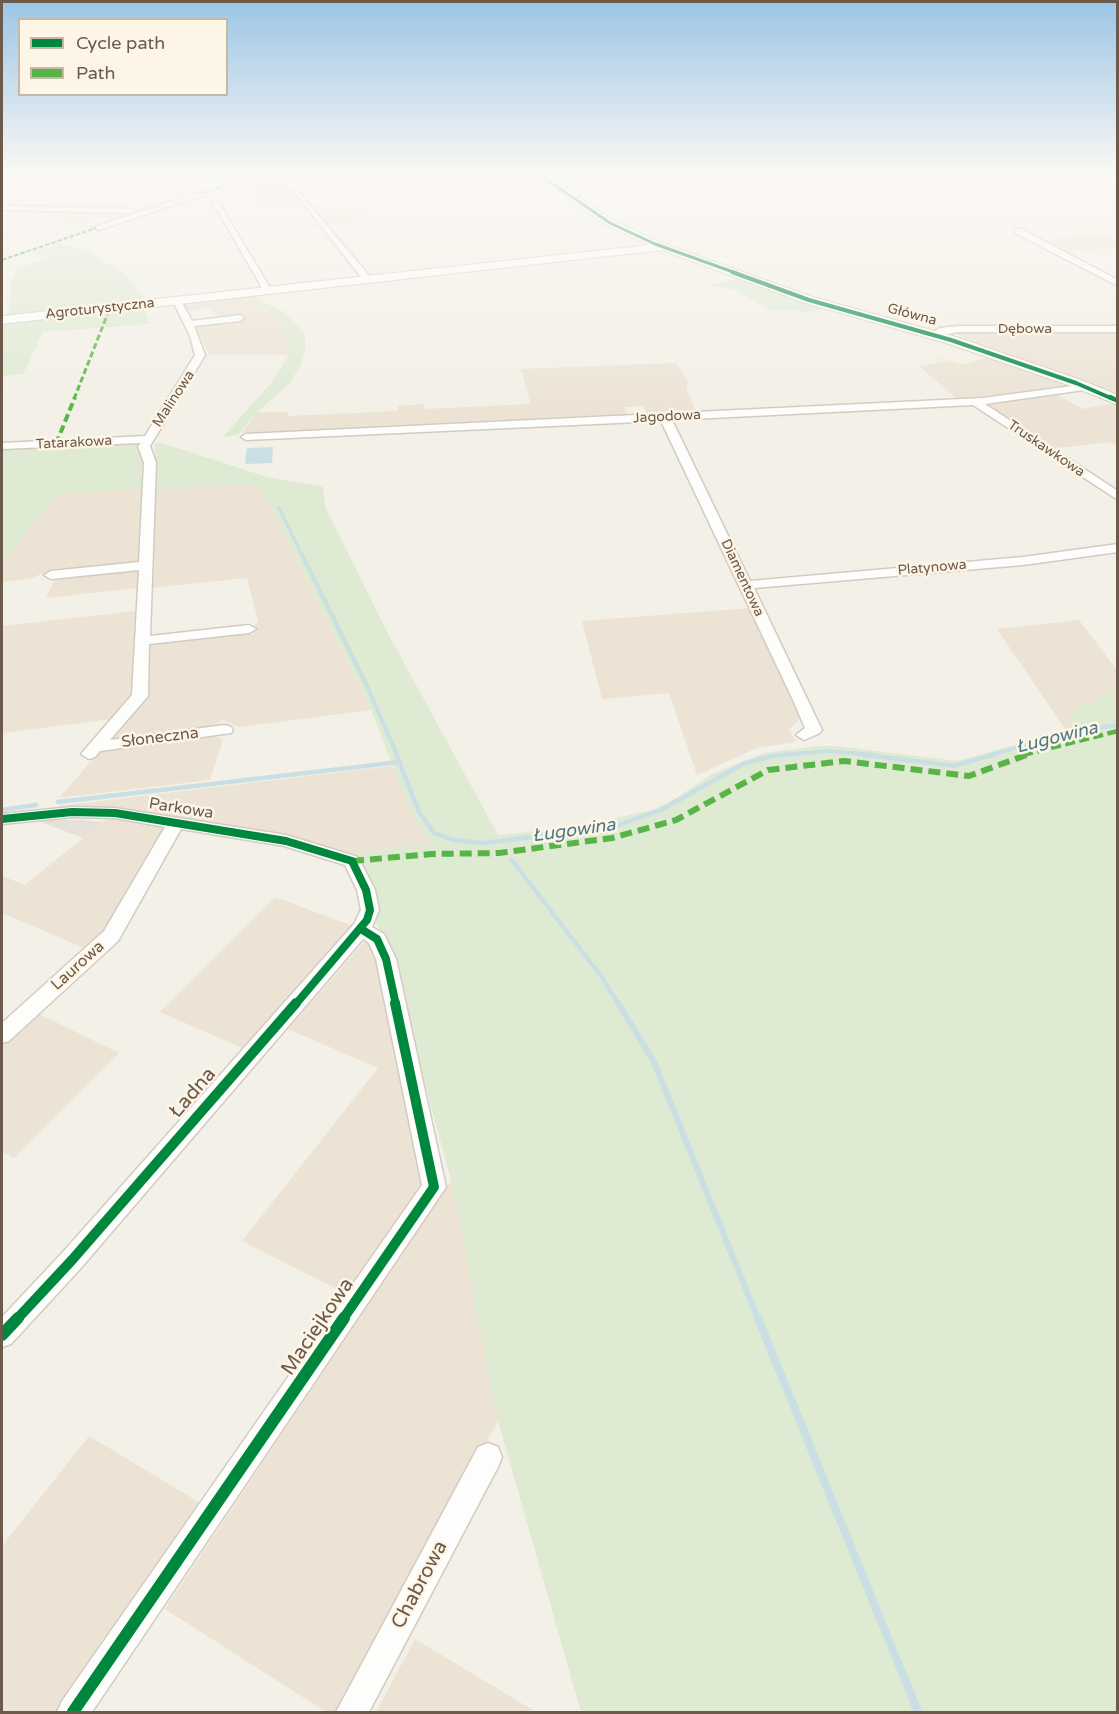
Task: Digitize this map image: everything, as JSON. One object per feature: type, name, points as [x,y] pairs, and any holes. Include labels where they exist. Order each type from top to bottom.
[{"type":"street","points":[[246,253],[268,291]]},
{"type":"street","points":[[346,253],[368,280]]},
{"type":"street","name":"Agroturystyczna","points":[[2,320],[609,253]]},
{"type":"street","name":"Główna","points":[[679,253],[809,300],[933,334],[1087,387],[1118,400]]},
{"type":"street","points":[[1059,253],[1118,284]]},
{"type":"street","name":"Malinowa","points":[[147,440],[200,358],[199,347],[177,301]]},
{"type":"street","points":[[189,324],[240,318]]},
{"type":"street","name":"Dębowa","points":[[933,334],[943,330],[958,329],[1118,329]]},
{"type":"street","name":"Jagodowa","points":[[246,437],[974,402],[1087,387]]},
{"type":"street","name":"Truskawkowa","points":[[974,402],[1118,497]]},
{"type":"street","name":"Diamentowa","points":[[665,417],[814,730],[804,735]]},
{"type":"street","name":"Tatarakowa","points":[[2,446],[147,440]]},
{"type":"street","name":"Słoneczna","points":[[147,440],[144,446],[150,464],[140,696],[92,751],[225,730]]},
{"type":"street","name":"Platynowa","points":[[746,585],[1023,561],[1118,548]]},
{"type":"street","points":[[51,575],[145,565]]},
{"type":"street","points":[[142,641],[249,629]]},
{"type":"street","name":"Parkowa","points":[[2,819],[72,812],[127,814],[286,841],[352,861]]},
{"type":"street","name":"Laurowa","points":[[2,1035],[111,936],[176,822]]},
{"type":"street","name":"Ładna","points":[[2,1335],[72,1260],[361,929],[367,920],[370,901],[352,861]]},
{"type":"street","name":"Maciejkowa","points":[[73,1713],[434,1186],[386,959],[377,939],[361,929]]},
{"type":"street","name":"Chabrowa","points":[[352,1713],[488,1457]]},
{"type":"shaded area","points":[[243,296],[276,316],[287,335],[288,355],[207,355],[194,325],[243,319],[241,317],[217,319],[211,308],[187,311],[182,303]]},
{"type":"shaded area","points":[[1117,330],[1117,395],[993,351],[953,333],[954,331]]},
{"type":"shaded area","points":[[927,353],[962,365],[988,357],[1068,384],[1068,386],[958,400],[919,366],[947,361]]},
{"type":"shaded area","points":[[676,363],[688,380],[687,391],[697,413],[647,414],[643,406],[624,407],[627,414],[242,433],[257,412],[288,412],[288,416],[398,411],[398,406],[424,404],[425,409],[531,404],[521,369]]},
{"type":"shaded area","points":[[1056,394],[1083,409],[1117,403],[1117,446],[1110,442],[1050,449],[988,406],[991,402]]},
{"type":"shaded area","points":[[273,447],[272,463],[245,464],[247,448]]},
{"type":"shaded area","points":[[255,484],[273,511],[371,710],[240,727],[222,720],[213,727],[112,738],[148,696],[149,645],[244,632],[245,635],[253,634],[255,624],[258,622],[247,578],[151,588],[154,489]]},
{"type":"shaded area","points":[[142,489],[138,563],[58,573],[60,568],[52,569],[32,578],[2,582],[2,563],[57,493]]},
{"type":"shaded area","points":[[138,572],[138,588],[46,598],[55,579]]},
{"type":"shaded area","points":[[751,608],[802,717],[789,729],[795,742],[757,748],[697,775],[669,693],[602,699],[582,621]]},
{"type":"shaded area","points":[[136,611],[133,696],[112,719],[2,733],[2,626]]},
{"type":"shaded area","points":[[1079,620],[1117,670],[1117,721],[1065,729],[997,629]]},
{"type":"shaded area","points":[[213,735],[223,740],[210,780],[59,798],[98,753],[105,750]]},
{"type":"shaded area","points":[[392,766],[421,832],[435,843],[356,854],[333,851],[286,834],[90,806],[58,806]]},
{"type":"shaded area","points":[[111,815],[160,823],[165,831],[107,930],[86,949],[2,913],[2,876],[25,885]]},
{"type":"shaded area","points":[[38,821],[103,822],[83,838]]},
{"type":"shaded area","points":[[275,897],[353,926],[242,1048],[160,1012]]},
{"type":"shaded area","points":[[366,940],[375,940],[427,1179],[347,1294],[242,1241],[378,1068],[288,1029]]},
{"type":"shaded area","points":[[37,1013],[119,1053],[14,1158],[2,1152],[2,1045]]},
{"type":"shaded area","points":[[451,1180],[498,1421],[339,1712],[326,1712],[165,1609]]},
{"type":"shaded area","points":[[89,1436],[202,1504],[59,1712],[2,1712],[2,1546]]},
{"type":"shaded area","points":[[415,1639],[536,1712],[376,1712]]},
{"type":"green space","points":[[36,253],[91,253],[128,276],[144,300],[9,316],[11,282],[17,269],[49,256]]},
{"type":"green space","points":[[739,279],[826,308],[808,313],[792,310],[771,311],[735,290],[712,286],[698,287]]},
{"type":"green space","points":[[251,295],[287,314],[304,333],[306,347],[300,367],[288,385],[257,412],[238,435],[223,437],[271,383],[288,356],[287,335],[276,316],[243,296]]},
{"type":"green space","points":[[143,307],[150,324],[43,332],[23,374],[2,376],[2,327],[4,323]]},
{"type":"green space","points":[[155,443],[162,443],[267,477],[323,487],[325,506],[385,628],[498,835],[571,828],[653,810],[678,797],[712,774],[764,753],[836,746],[957,761],[1076,728],[1069,714],[1117,687],[1117,1712],[581,1712],[498,1421],[451,1180],[390,955],[375,919],[369,876],[356,854],[434,842],[421,832],[413,818],[371,710],[273,511],[255,484],[154,489]]},
{"type":"green space","points":[[141,444],[142,489],[57,493],[2,563],[2,450]]},
{"type":"waterway","points":[[279,508],[303,557]]},
{"type":"waterway","points":[[302,555],[367,686],[397,755]]},
{"type":"waterway","name":"Ługowina","points":[[991,755],[1070,732],[1118,725]]},
{"type":"waterway","name":"Ługowina","points":[[782,755],[828,751],[875,755]]},
{"type":"waterway","points":[[396,754],[399,762]]},
{"type":"waterway","name":"Ługowina","points":[[399,762],[419,812],[434,833],[453,840],[483,843],[613,827],[661,810],[743,764],[772,756],[799,754]]},
{"type":"waterway","name":"Ługowina","points":[[858,754],[954,766],[996,754]]},
{"type":"waterway","name":"Ługowina","points":[[58,802],[399,762]]},
{"type":"waterway","name":"Ługowina","points":[[2,810],[36,805]]},
{"type":"waterway","points":[[511,859],[601,976],[619,1005]]},
{"type":"waterway","points":[[618,1003],[654,1062],[758,1319]]},
{"type":"waterway","points":[[758,1318],[918,1712]]},
{"type":"marked path","points":[[2,260],[23,253]]},
{"type":"marked path","points":[[56,444],[110,308]]},
{"type":"marked path","points":[[352,861],[432,854],[499,853],[612,838],[676,820],[768,770],[844,761],[969,776],[1016,757],[1118,731]]},
{"type":"cycle path","points":[[680,253],[809,300],[951,340],[1076,383],[1118,401]]},
{"type":"cycle path","points":[[2,819],[72,812],[115,813],[286,841],[352,861],[366,890],[370,910],[361,929],[72,1260],[2,1335]]},
{"type":"cycle path","points":[[73,1712],[434,1187],[386,959],[377,939],[361,929]]}]
